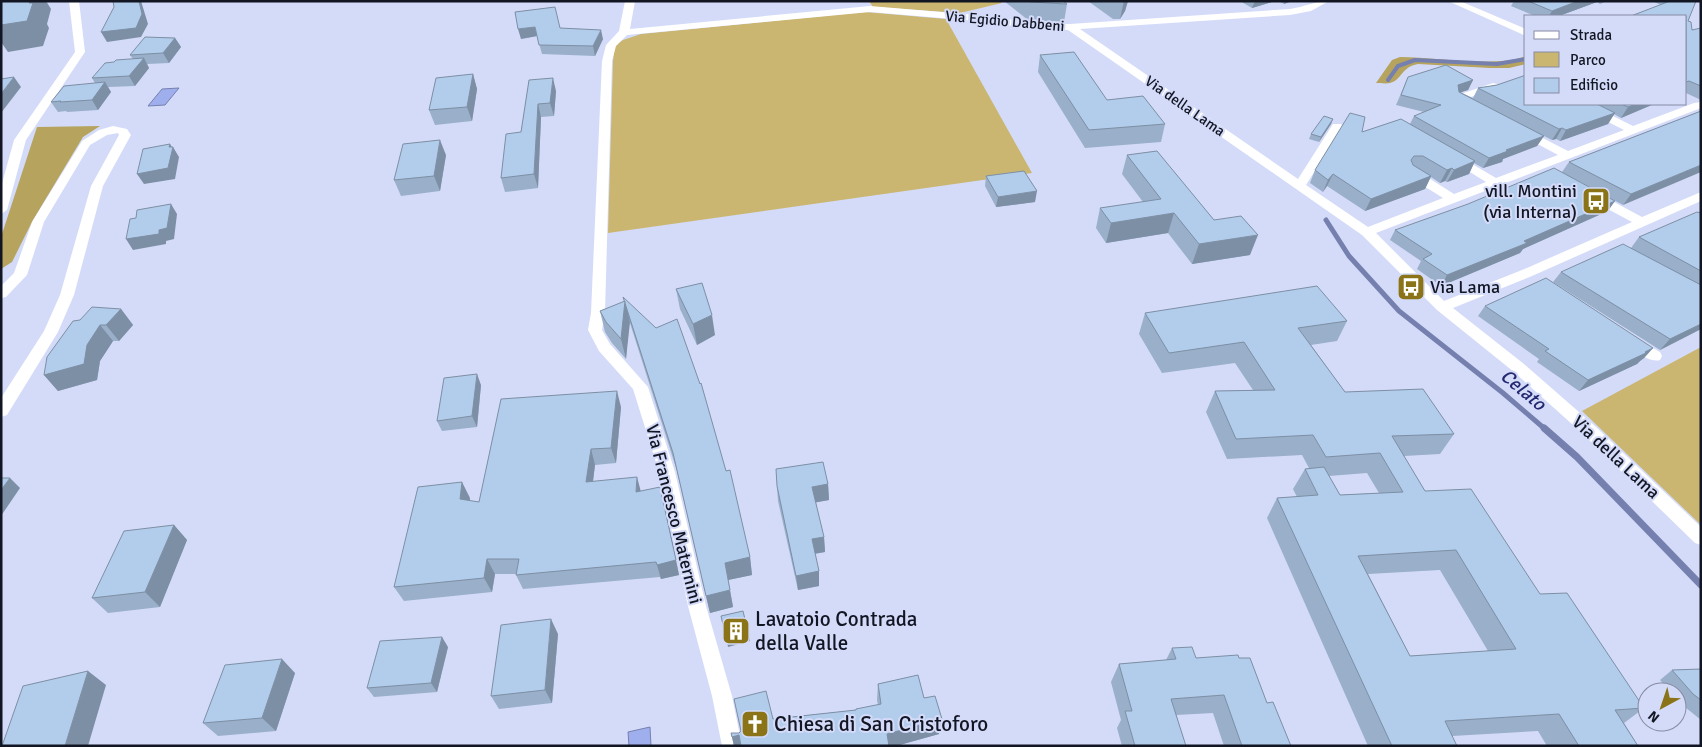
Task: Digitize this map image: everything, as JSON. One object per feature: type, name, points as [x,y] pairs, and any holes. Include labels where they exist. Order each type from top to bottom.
[{"type":"street","points":[[1,210],[20,140],[80,52],[74,1]]},
{"type":"street","points":[[624,32],[630,1]]},
{"type":"street","name":"Via Egidio Dabbeni","points":[[624,32],[870,9],[977,18],[1037,26],[1070,27],[1290,12],[1308,9],[1325,1]]},
{"type":"street","points":[[1452,1],[1524,32]]},
{"type":"street","name":"Via della Lama","points":[[1070,27],[1368,232],[1442,307],[1519,368],[1590,430],[1701,538]]},
{"type":"street","name":"Via Francesco Maternini","points":[[624,32],[612,45],[607,61],[598,313],[595,330],[604,347],[640,387],[667,472],[697,606],[722,696],[732,746]]},
{"type":"street","points":[[1484,111],[1459,98],[1492,86]]},
{"type":"street","points":[[1687,100],[1699,106]]},
{"type":"street","points":[[1583,105],[1633,130]]},
{"type":"street","points":[[1368,232],[1699,106]]},
{"type":"street","points":[[1300,185],[1337,126]]},
{"type":"street","points":[[1,294],[20,275],[38,222],[86,143],[105,132],[116,129],[123,132],[125,135],[97,186],[67,295],[51,332],[1,411]]},
{"type":"street","points":[[1517,129],[1567,155]]},
{"type":"street","points":[[1448,155],[1496,182]]},
{"type":"street","points":[[1538,166],[1553,174]]},
{"type":"street","points":[[1412,173],[1453,199]]},
{"type":"street","points":[[1583,191],[1642,222]]},
{"type":"street","points":[[1442,307],[1527,273],[1701,196]]},
{"type":"street","points":[[1674,208],[1692,217]]},
{"type":"street","points":[[1603,240],[1619,249]]},
{"type":"street","points":[[1527,273],[1543,284]]},
{"type":"street","points":[[1,278],[20,275]]},
{"type":"street","points":[[1623,335],[1655,356]]},
{"type":"green space","points":[[869,1],[999,1],[1002,3],[960,13],[873,7]]},
{"type":"green space","points":[[865,12],[946,19],[1032,173],[608,233],[615,45],[641,34]]},
{"type":"green space","points":[[1701,347],[1701,525],[1582,411]]},
{"type":"shaded area","points":[[1524,56],[1524,64],[1509,68],[1490,68],[1418,64],[1408,68],[1394,81],[1376,83],[1392,60],[1400,57],[1482,62]]},
{"type":"shaded area","points":[[100,126],[83,137],[33,220],[12,262],[1,269],[1,237],[37,127]]},
{"type":"water","points":[[179,88],[165,105],[148,106],[162,89]]},
{"type":"water","points":[[650,727],[651,746],[629,746],[628,732]]},
{"type":"building","points":[[1,1],[30,1],[29,3],[33,3],[27,21],[1,25]]},
{"type":"building","points":[[113,1],[139,1],[142,14],[136,28],[101,32],[114,7]]},
{"type":"building","points":[[1029,1],[1063,1],[1067,4],[1031,2]]},
{"type":"building","points":[[1528,1],[1578,1],[1552,11]]},
{"type":"building","points":[[1670,1],[1696,1],[1688,21],[1691,22],[1692,30],[1701,28],[1701,86],[1687,82],[1687,15],[1634,15]]},
{"type":"building","points":[[555,7],[560,28],[601,30],[593,46],[539,45],[535,27],[518,29],[515,12]]},
{"type":"building","points":[[145,37],[175,38],[163,53],[130,55]]},
{"type":"building","points":[[1074,52],[1107,100],[1143,96],[1165,124],[1089,130],[1040,55]]},
{"type":"building","points":[[144,58],[129,76],[92,78],[105,63],[116,60]]},
{"type":"building","points":[[1446,65],[1473,80],[1458,85],[1459,92],[1544,136],[1489,158],[1414,116],[1441,105],[1401,95],[1408,77]]},
{"type":"building","points":[[473,74],[467,107],[429,110],[436,78]]},
{"type":"building","points":[[1524,76],[1524,105],[1599,105],[1615,113],[1566,130],[1559,129],[1478,88],[1497,85]]},
{"type":"building","points":[[14,77],[1,94],[1,79]]},
{"type":"building","points":[[553,78],[550,103],[538,104],[534,174],[501,178],[506,134],[521,132],[529,80]]},
{"type":"building","points":[[105,82],[92,100],[51,102],[64,86]]},
{"type":"building","points":[[1701,111],[1701,165],[1631,194],[1569,162]]},
{"type":"building","points":[[1350,113],[1365,117],[1362,132],[1401,119],[1475,161],[1454,170],[1452,168],[1447,170],[1423,156],[1414,156],[1411,160],[1413,165],[1431,176],[1371,199],[1333,174],[1328,180],[1315,170]]},
{"type":"building","points":[[1324,116],[1333,119],[1321,137],[1311,134]]},
{"type":"building","points":[[440,140],[434,176],[394,180],[403,144]]},
{"type":"building","points":[[170,144],[169,147],[173,147],[168,168],[137,174],[143,149]]},
{"type":"building","points":[[1157,151],[1214,220],[1241,216],[1258,235],[1199,244],[1174,213],[1111,223],[1100,208],[1161,199],[1127,155]]},
{"type":"building","points":[[1554,168],[1615,201],[1524,241],[1527,243],[1447,275],[1423,259],[1432,254],[1395,230],[1468,204]]},
{"type":"building","points":[[1024,171],[1037,191],[998,197],[986,176]]},
{"type":"building","points":[[171,204],[167,228],[159,230],[159,234],[126,239],[130,219],[136,218],[137,210]]},
{"type":"building","points":[[1697,212],[1701,213],[1701,271],[1639,237]]},
{"type":"building","points":[[1623,244],[1701,285],[1701,324],[1670,339],[1561,272]]},
{"type":"building","points":[[1546,278],[1653,348],[1588,380],[1545,351],[1549,349],[1485,306]]},
{"type":"building","points":[[702,283],[712,315],[693,324],[676,289]]},
{"type":"building","points":[[1317,286],[1347,321],[1298,328],[1345,392],[1423,389],[1454,434],[1392,436],[1425,491],[1471,489],[1540,594],[1567,593],[1637,698],[1637,708],[1615,710],[1638,746],[1579,746],[1559,714],[1445,721],[1457,746],[1392,746],[1277,498],[1318,495],[1305,469],[1324,467],[1340,495],[1403,492],[1380,453],[1326,457],[1313,435],[1236,439],[1215,391],[1275,390],[1244,342],[1169,353],[1145,313]],"holes":[[[1456,550],[1516,649],[1410,656],[1358,556]]]},
{"type":"building","points":[[623,297],[656,328],[677,319],[701,383],[726,471],[730,470],[750,557],[725,563],[730,590],[706,596],[673,453]]},
{"type":"building","points":[[625,301],[621,339],[606,322],[600,311]]},
{"type":"building","points":[[92,307],[121,309],[106,325],[100,325],[87,345],[84,364],[44,375],[47,357],[73,321],[80,320]]},
{"type":"building","points":[[477,374],[472,416],[437,421],[444,378]]},
{"type":"building","points":[[617,391],[611,448],[591,449],[586,482],[637,477],[636,492],[660,487],[676,560],[657,565],[656,562],[516,575],[519,559],[487,559],[484,578],[394,587],[418,487],[462,482],[460,499],[479,502],[501,399]]},
{"type":"building","points":[[823,462],[828,484],[812,487],[824,537],[812,539],[819,571],[796,576],[777,486],[776,469]]},
{"type":"building","points":[[1,478],[10,478],[1,490]]},
{"type":"building","points":[[174,525],[145,592],[92,598],[124,531]]},
{"type":"building","name":"Lavatoio Contrada della Valle","points":[[743,611],[749,636],[727,642],[721,616]]},
{"type":"building","points":[[551,619],[545,690],[491,696],[501,625]]},
{"type":"building","points":[[442,637],[431,683],[367,688],[380,641]]},
{"type":"building","points":[[1192,647],[1196,658],[1238,655],[1239,658],[1250,658],[1267,703],[1273,702],[1291,746],[1242,746],[1224,695],[1171,699],[1186,746],[1135,746],[1125,711],[1132,711],[1119,664],[1176,659],[1172,648]]},
{"type":"building","points":[[282,659],[262,718],[203,723],[225,665]]},
{"type":"building","points":[[1701,669],[1701,700],[1687,687],[1687,682],[1682,682],[1672,670]]},
{"type":"building","points":[[88,671],[65,746],[2,746],[23,686]]},
{"type":"building","points":[[918,675],[924,698],[935,696],[942,719],[887,734],[889,746],[741,746],[739,735],[732,737],[731,733],[739,733],[741,731],[734,699],[766,691],[773,719],[856,710],[881,704],[878,684]]},
{"type":"waterway","name":"Celato","points":[[1388,80],[1398,66],[1415,60],[1497,64],[1524,59]]},
{"type":"waterway","name":"Celato","points":[[1326,220],[1349,256],[1399,311],[1503,393],[1545,429]]},
{"type":"waterway","name":"Celato","points":[[1544,428],[1577,457],[1701,585]]},
{"type":"place","name":"vill. Montini (via Interna)","points":[[1596,201]]},
{"type":"place","name":"Via Lama","points":[[1411,287]]},
{"type":"place","name":"Lavatoio Contrada della Valle","points":[[736,631]]},
{"type":"place","name":"Chiesa di San Cristoforo","points":[[755,724]]}]
